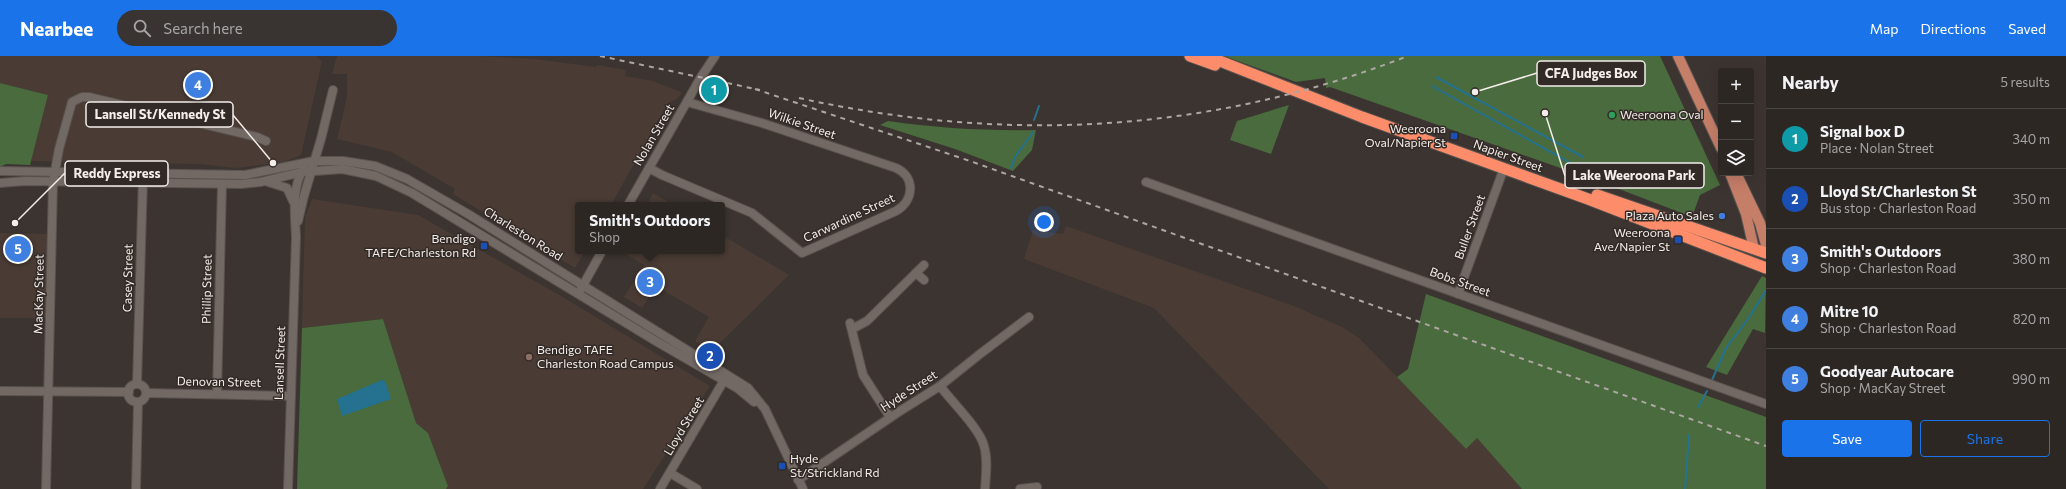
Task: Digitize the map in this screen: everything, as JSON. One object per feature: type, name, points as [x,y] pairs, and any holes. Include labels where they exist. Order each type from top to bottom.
[{"type":"highway","name":"Napier Street","points":[[1190,56],[1266,80]]},
{"type":"highway","name":"Napier Street","points":[[1207,56],[1266,80],[1505,165],[1766,253]]},
{"type":"highway","name":"Napier Street","points":[[1505,165],[1766,268]]},
{"type":"highway","points":[[1754,249],[1758,258],[1766,262]]},
{"type":"main road","points":[[1678,56],[1718,142]]},
{"type":"main road","points":[[1731,176],[1746,214],[1754,249]]},
{"type":"main road","points":[[1737,176],[1760,223],[1766,245]]},
{"type":"street","name":"Nolan Street","points":[[701,77],[709,56]]},
{"type":"street","name":"Nolan Street","points":[[630,202],[701,77],[715,56]]},
{"type":"street","name":"Lansell Street","points":[[296,237],[301,207],[312,171],[312,161],[333,90]]},
{"type":"street","name":"MacKay Street","points":[[46,489],[53,182],[72,102],[82,97],[89,97],[266,141]]},
{"type":"street","name":"Wilkie Street","points":[[687,102],[768,125],[884,164],[906,174]]},
{"type":"street","name":"Lansell Street","points":[[288,489],[296,237],[294,207],[296,189],[302,172],[312,161]]},
{"type":"street","name":"Charleston Road","points":[[0,171],[245,174],[312,161],[352,161],[385,169],[406,179],[468,214],[583,285],[726,377]]},
{"type":"street","name":"Buller Street","points":[[1458,294],[1505,165]]},
{"type":"street","name":"Carwardine Street","points":[[649,168],[662,175],[752,213],[803,253],[845,232],[900,209],[907,202],[910,193],[906,174]]},
{"type":"street","name":"Charleston Road","points":[[264,181],[302,172],[327,169],[349,170],[372,174],[391,182],[578,294],[726,377]]},
{"type":"street","name":"Casey Street","points":[[137,384],[143,173]]},
{"type":"street","points":[[0,183],[142,182],[222,184],[264,181],[279,184],[287,188],[292,195],[294,207]]},
{"type":"street","name":"Bobs Street","points":[[1146,182],[1766,404]]},
{"type":"street","name":"Phillip Street","points":[[217,394],[222,184]]},
{"type":"street","points":[[526,263],[531,254]]},
{"type":"street","points":[[578,294],[600,254]]},
{"type":"street","points":[[890,417],[863,375],[851,326],[867,321],[924,265]]},
{"type":"street","points":[[916,273],[924,280]]},
{"type":"street","name":"Hyde Street","points":[[798,480],[890,417],[940,386],[1029,316]]},
{"type":"street","points":[[726,377],[755,396],[765,409],[803,489]]},
{"type":"street","name":"Lloyd Street","points":[[660,489],[726,377]]},
{"type":"street","points":[[137,384],[144,388],[146,393],[143,400],[138,402],[130,398],[129,392],[132,386],[137,384]]},
{"type":"street","points":[[940,386],[978,432],[983,441],[986,455],[985,489]]},
{"type":"street","points":[[0,388],[16,390]]},
{"type":"street","points":[[0,391],[129,392]]},
{"type":"street","name":"Denovan Street","points":[[146,393],[291,396]]},
{"type":"street","points":[[136,489],[138,402]]},
{"type":"street","points":[[670,473],[697,489]]},
{"type":"street","points":[[1020,489],[1037,485]]},
{"type":"shaded area","points":[[0,56],[316,56],[322,61],[301,155],[284,162],[236,168],[199,164],[31,161],[48,95],[0,83]]},
{"type":"shaded area","points":[[337,56],[480,56],[535,59],[596,67],[597,65],[626,70],[625,76],[653,81],[681,92],[681,94],[677,99],[668,103],[613,202],[575,202],[575,254],[583,254],[575,268],[453,194],[455,189],[392,152],[337,139],[347,97],[347,74],[332,74]]},
{"type":"shaded area","points":[[653,193],[668,202],[648,202]]},
{"type":"shaded area","name":"Bendigo TAFE Charleston Road Campus","points":[[312,199],[418,215],[561,296],[710,386],[643,489],[446,489],[448,486],[428,433],[416,423],[383,319],[302,328],[305,218]]},
{"type":"shaded area","points":[[1066,226],[1294,306],[1342,327],[1359,338],[1466,449],[1477,438],[1523,489],[1329,489],[1154,308],[1024,259],[1033,230],[1063,234]]},
{"type":"shaded area","points":[[0,233],[48,234],[47,318],[0,318]]},
{"type":"shaded area","points":[[725,237],[789,275],[718,345],[707,348],[695,341],[709,317],[656,286],[642,308],[624,297],[644,265],[626,254],[725,254]]},
{"type":"green space","points":[[1224,56],[1660,56],[1720,185],[1700,195],[1692,217],[1606,184],[1330,87],[1326,88],[1325,78],[1296,82]]},
{"type":"green space","points":[[0,83],[48,95],[30,165],[6,164],[0,167]]},
{"type":"green space","points":[[1289,105],[1271,154],[1230,140],[1237,121]]},
{"type":"green space","points":[[888,121],[925,126],[999,130],[1036,130],[1032,150],[1013,171],[955,149],[880,125]]},
{"type":"green space","points":[[1762,276],[1766,278],[1765,333],[1753,329],[1727,375],[1706,367]]},
{"type":"green space","points":[[1426,294],[1766,417],[1766,489],[1522,489],[1477,438],[1466,449],[1397,377],[1408,369]]},
{"type":"green space","points":[[383,319],[416,423],[428,433],[448,486],[446,489],[297,489],[302,328]]},
{"type":"water","points":[[382,380],[385,381],[391,399],[342,416],[337,399]]},
{"type":"waterway","points":[[1436,77],[1583,157]]},
{"type":"waterway","points":[[1432,86],[1578,167]]},
{"type":"waterway","points":[[1034,120],[1039,106]]},
{"type":"waterway","points":[[1011,168],[1015,157],[1033,132]]},
{"type":"waterway","points":[[1712,380],[1726,348],[1748,319],[1766,290]]},
{"type":"waterway","points":[[1698,407],[1707,391]]},
{"type":"waterway","points":[[1685,489],[1689,435]]},
{"type":"railway","points":[[600,56],[760,90]]},
{"type":"railway","points":[[799,98],[877,113],[954,122],[1031,125],[1107,123],[1183,115],[1258,102],[1333,82],[1408,56]]},
{"type":"railway","points":[[755,89],[970,161],[1766,446]]},
{"type":"place","name":"Mitre 10","points":[[198,85]]},
{"type":"place","name":"Signal box D","points":[[714,90]]},
{"type":"place","name":"CFA Judges Box","points":[[1475,92]]},
{"type":"place","name":"Lake Weeroona Park","points":[[1545,113]]},
{"type":"place","name":"Weeroona Oval","points":[[1612,115]]},
{"type":"place","name":"Weeroona Oval/Napier St","points":[[1454,136]]},
{"type":"place","name":"Lansell St/Kennedy St","points":[[273,163]]},
{"type":"place","name":"Plaza Auto Sales","points":[[1722,216]]},
{"type":"place","name":"Reddy Express","points":[[15,223]]},
{"type":"place","name":"Weeroona Ave/Napier St","points":[[1678,240]]},
{"type":"place","name":"Bendigo TAFE/Charleston Rd","points":[[484,246]]},
{"type":"place","name":"Goodyear Autocare","points":[[18,249]]},
{"type":"place","name":"Smith's Outdoors","points":[[650,282]]},
{"type":"place","name":"Lloyd St/Charleston St","points":[[710,356]]},
{"type":"place","name":"Bendigo TAFE Charleston Road Campus","points":[[529,357]]},
{"type":"place","name":"Hyde St/Strickland Rd","points":[[782,466]]}]
